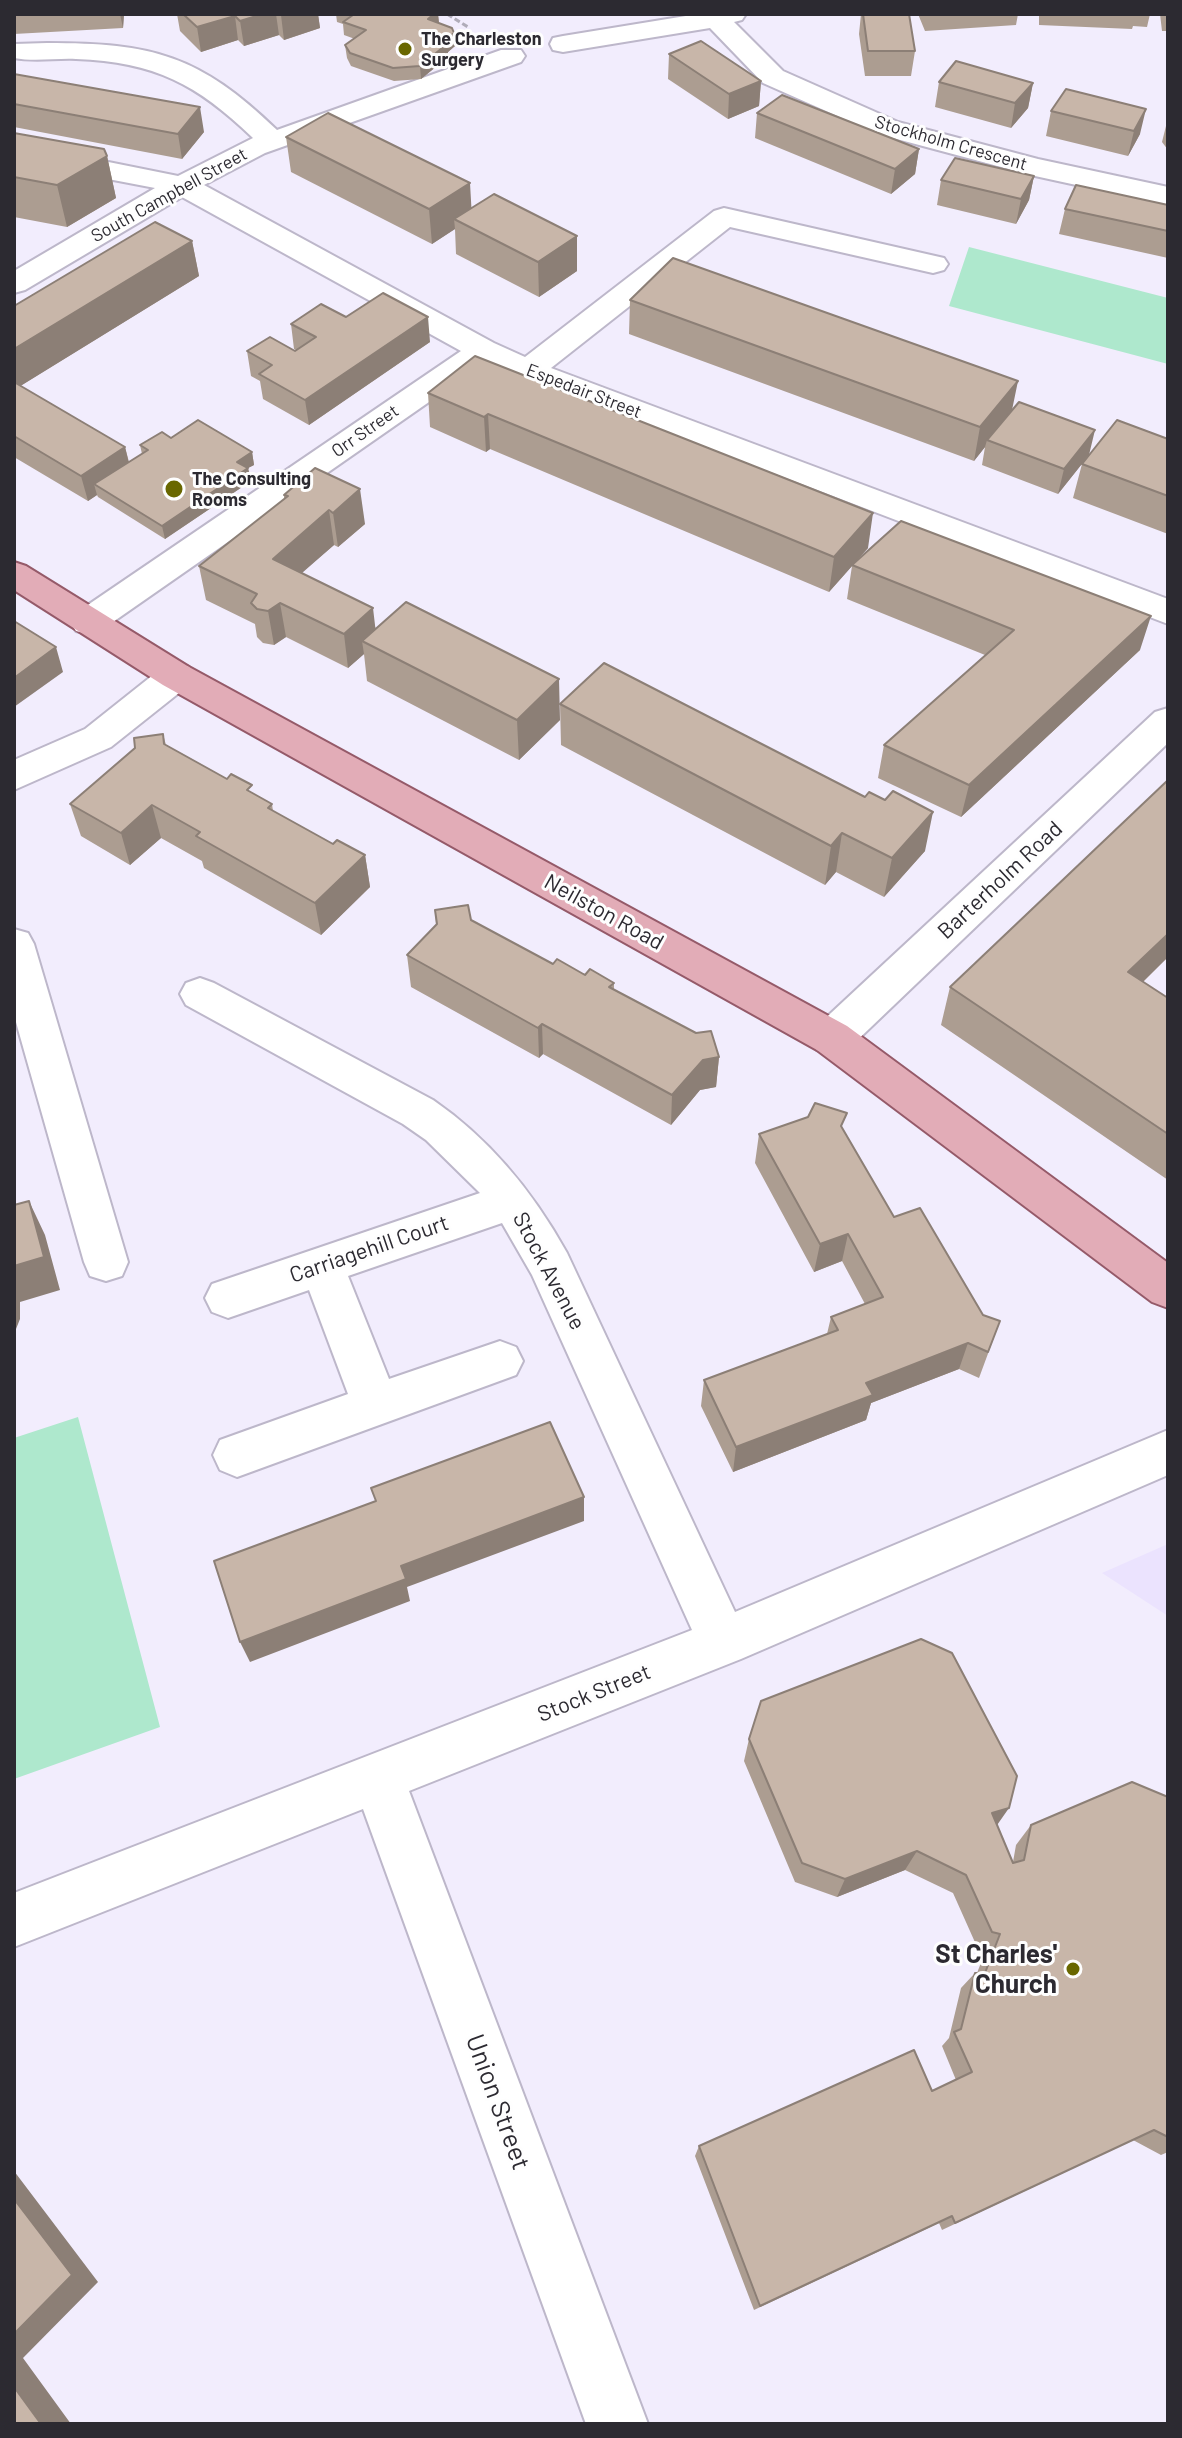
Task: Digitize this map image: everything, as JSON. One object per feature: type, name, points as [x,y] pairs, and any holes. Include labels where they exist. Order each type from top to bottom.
[{"type":"main road","name":"Neilston Road","points":[[14,574],[176,676],[832,1038],[1168,1288]]},
{"type":"street","points":[[563,44],[725,17]]},
{"type":"street","name":"Stockholm Crescent","points":[[725,17],[773,77],[888,128],[1035,167],[1168,196]]},
{"type":"street","points":[[19,51],[104,50],[130,54],[179,70],[225,97],[272,141]]},
{"type":"street","name":"South Campbell Street","points":[[14,284],[182,185],[272,141],[511,56]]},
{"type":"street","name":"Espedair Street","points":[[14,152],[182,185],[483,350],[528,370],[1168,612]]},
{"type":"street","points":[[528,370],[724,217],[933,264]]},
{"type":"street","name":"Orr Street","points":[[88,622],[483,350]]},
{"type":"street","points":[[14,776],[98,738],[176,676]]},
{"type":"street","name":"Barterholm Road","points":[[832,1038],[1168,721]]},
{"type":"street","points":[[14,944],[106,1262]]},
{"type":"street","name":"Stock Avenue","points":[[200,994],[418,1112],[463,1147],[511,1201],[527,1222],[551,1267],[723,1642]]},
{"type":"street","name":"Carriagehill Court","points":[[228,1298],[511,1201]]},
{"type":"street","points":[[322,1266],[376,1405]]},
{"type":"street","points":[[237,1455],[500,1361]]},
{"type":"street","name":"Stock Street","points":[[14,1920],[723,1642],[1168,1452]]},
{"type":"street","name":"Union Street","points":[[378,1779],[617,2424]]},
{"type":"shaded area","points":[[1168,1544],[1168,1616],[1102,1573]]},
{"type":"green space","points":[[969,247],[1168,298],[1168,364],[949,306]]},
{"type":"green space","points":[[78,1417],[160,1727],[14,1779],[14,1438]]},
{"type":"building","points":[[183,14],[263,14],[240,21],[235,16],[197,27]]},
{"type":"building","name":"The Charleston Surgery","points":[[350,14],[434,14],[428,19],[452,28],[454,33],[446,40],[447,44],[420,66],[393,68],[350,53],[345,45],[366,30],[343,22],[353,15]]},
{"type":"building","points":[[863,14],[909,14],[915,51],[868,51]]},
{"type":"building","points":[[701,41],[761,81],[729,94],[669,54]]},
{"type":"building","points":[[956,61],[1033,83],[1015,103],[939,82]]},
{"type":"building","points":[[14,74],[200,107],[178,134],[14,104]]},
{"type":"building","points":[[1066,89],[1146,109],[1134,131],[1051,111]]},
{"type":"building","points":[[782,95],[919,149],[895,169],[757,113]]},
{"type":"building","points":[[328,113],[470,183],[429,209],[286,137]]},
{"type":"building","points":[[14,133],[104,149],[107,156],[57,185],[14,177]]},
{"type":"building","points":[[955,158],[1034,176],[1021,199],[941,180]]},
{"type":"building","points":[[1076,185],[1168,205],[1168,231],[1065,209]]},
{"type":"building","points":[[494,194],[577,236],[538,262],[454,219]]},
{"type":"building","points":[[155,222],[192,241],[14,349],[14,306]]},
{"type":"building","points":[[673,258],[1018,381],[980,427],[630,300]]},
{"type":"building","points":[[383,293],[428,317],[305,400],[259,374],[272,365],[247,351],[270,337],[295,351],[316,337],[291,324],[321,304],[346,317]]},
{"type":"building","points":[[475,356],[873,513],[834,557],[488,414],[484,417],[428,393]]},
{"type":"building","points":[[14,382],[125,447],[81,476],[14,436]]},
{"type":"building","points":[[1019,402],[1095,430],[1064,469],[987,440]]},
{"type":"building","name":"The Consulting Rooms","points":[[198,420],[252,452],[237,462],[248,468],[162,526],[94,484],[148,450],[140,445],[162,432],[171,438]]},
{"type":"building","points":[[1117,420],[1168,439],[1168,496],[1082,464]]},
{"type":"building","points":[[315,468],[360,489],[333,513],[329,510],[273,559],[373,608],[344,634],[280,603],[268,611],[257,609],[251,603],[257,594],[199,566],[288,496],[284,495]]},
{"type":"building","points":[[901,521],[1151,616],[969,785],[884,745],[1014,630],[852,565]]},
{"type":"building","points":[[406,602],[559,679],[517,720],[362,641]]},
{"type":"building","points":[[14,621],[56,647],[14,678]]},
{"type":"building","points":[[604,663],[865,797],[869,792],[885,800],[893,791],[933,812],[892,858],[842,833],[831,846],[560,704]]},
{"type":"building","points":[[163,734],[164,744],[227,779],[231,774],[252,785],[247,790],[272,804],[268,808],[333,844],[337,840],[365,855],[315,903],[196,836],[200,832],[152,805],[121,833],[70,804],[135,748],[134,738]]},
{"type":"building","points":[[1168,780],[1168,934],[1128,972],[1168,998],[1168,1134],[950,987]]},
{"type":"building","points":[[468,905],[471,920],[553,964],[557,959],[585,975],[590,969],[614,983],[609,987],[696,1033],[711,1031],[719,1057],[703,1060],[672,1095],[542,1024],[538,1028],[407,955],[437,924],[435,910]]},
{"type":"building","points":[[815,1103],[847,1113],[841,1126],[894,1217],[920,1208],[983,1315],[1000,1321],[988,1352],[968,1343],[866,1383],[873,1395],[736,1447],[704,1380],[838,1330],[831,1317],[883,1297],[848,1234],[820,1244],[759,1134],[808,1117]]},
{"type":"building","points":[[29,1201],[44,1257],[14,1266],[14,1205]]},
{"type":"building","points":[[550,1422],[584,1497],[401,1566],[406,1579],[240,1642],[214,1561],[376,1501],[371,1488]]},
{"type":"building","name":"St Charles' Church","points":[[921,1639],[952,1653],[1017,1776],[1009,1808],[992,1813],[1013,1863],[1024,1860],[1031,1825],[1132,1782],[1168,1797],[1168,2137],[1154,2130],[955,2223],[952,2216],[760,2306],[699,2146],[914,2050],[932,2091],[972,2072],[954,2032],[961,2029],[975,1973],[985,1973],[1000,1934],[992,1932],[966,1875],[917,1851],[845,1879],[802,1863],[749,1739],[761,1701]]},
{"type":"building","points":[[14,2199],[72,2275],[14,2334]]},
{"type":"building","points":[[14,2387],[41,2424],[14,2424]]},
{"type":"place","name":"The Charleston Surgery","points":[[405,49]]},
{"type":"place","name":"The Consulting Rooms","points":[[174,489]]},
{"type":"place","name":"St Charles' Church","points":[[1073,1969]]}]
